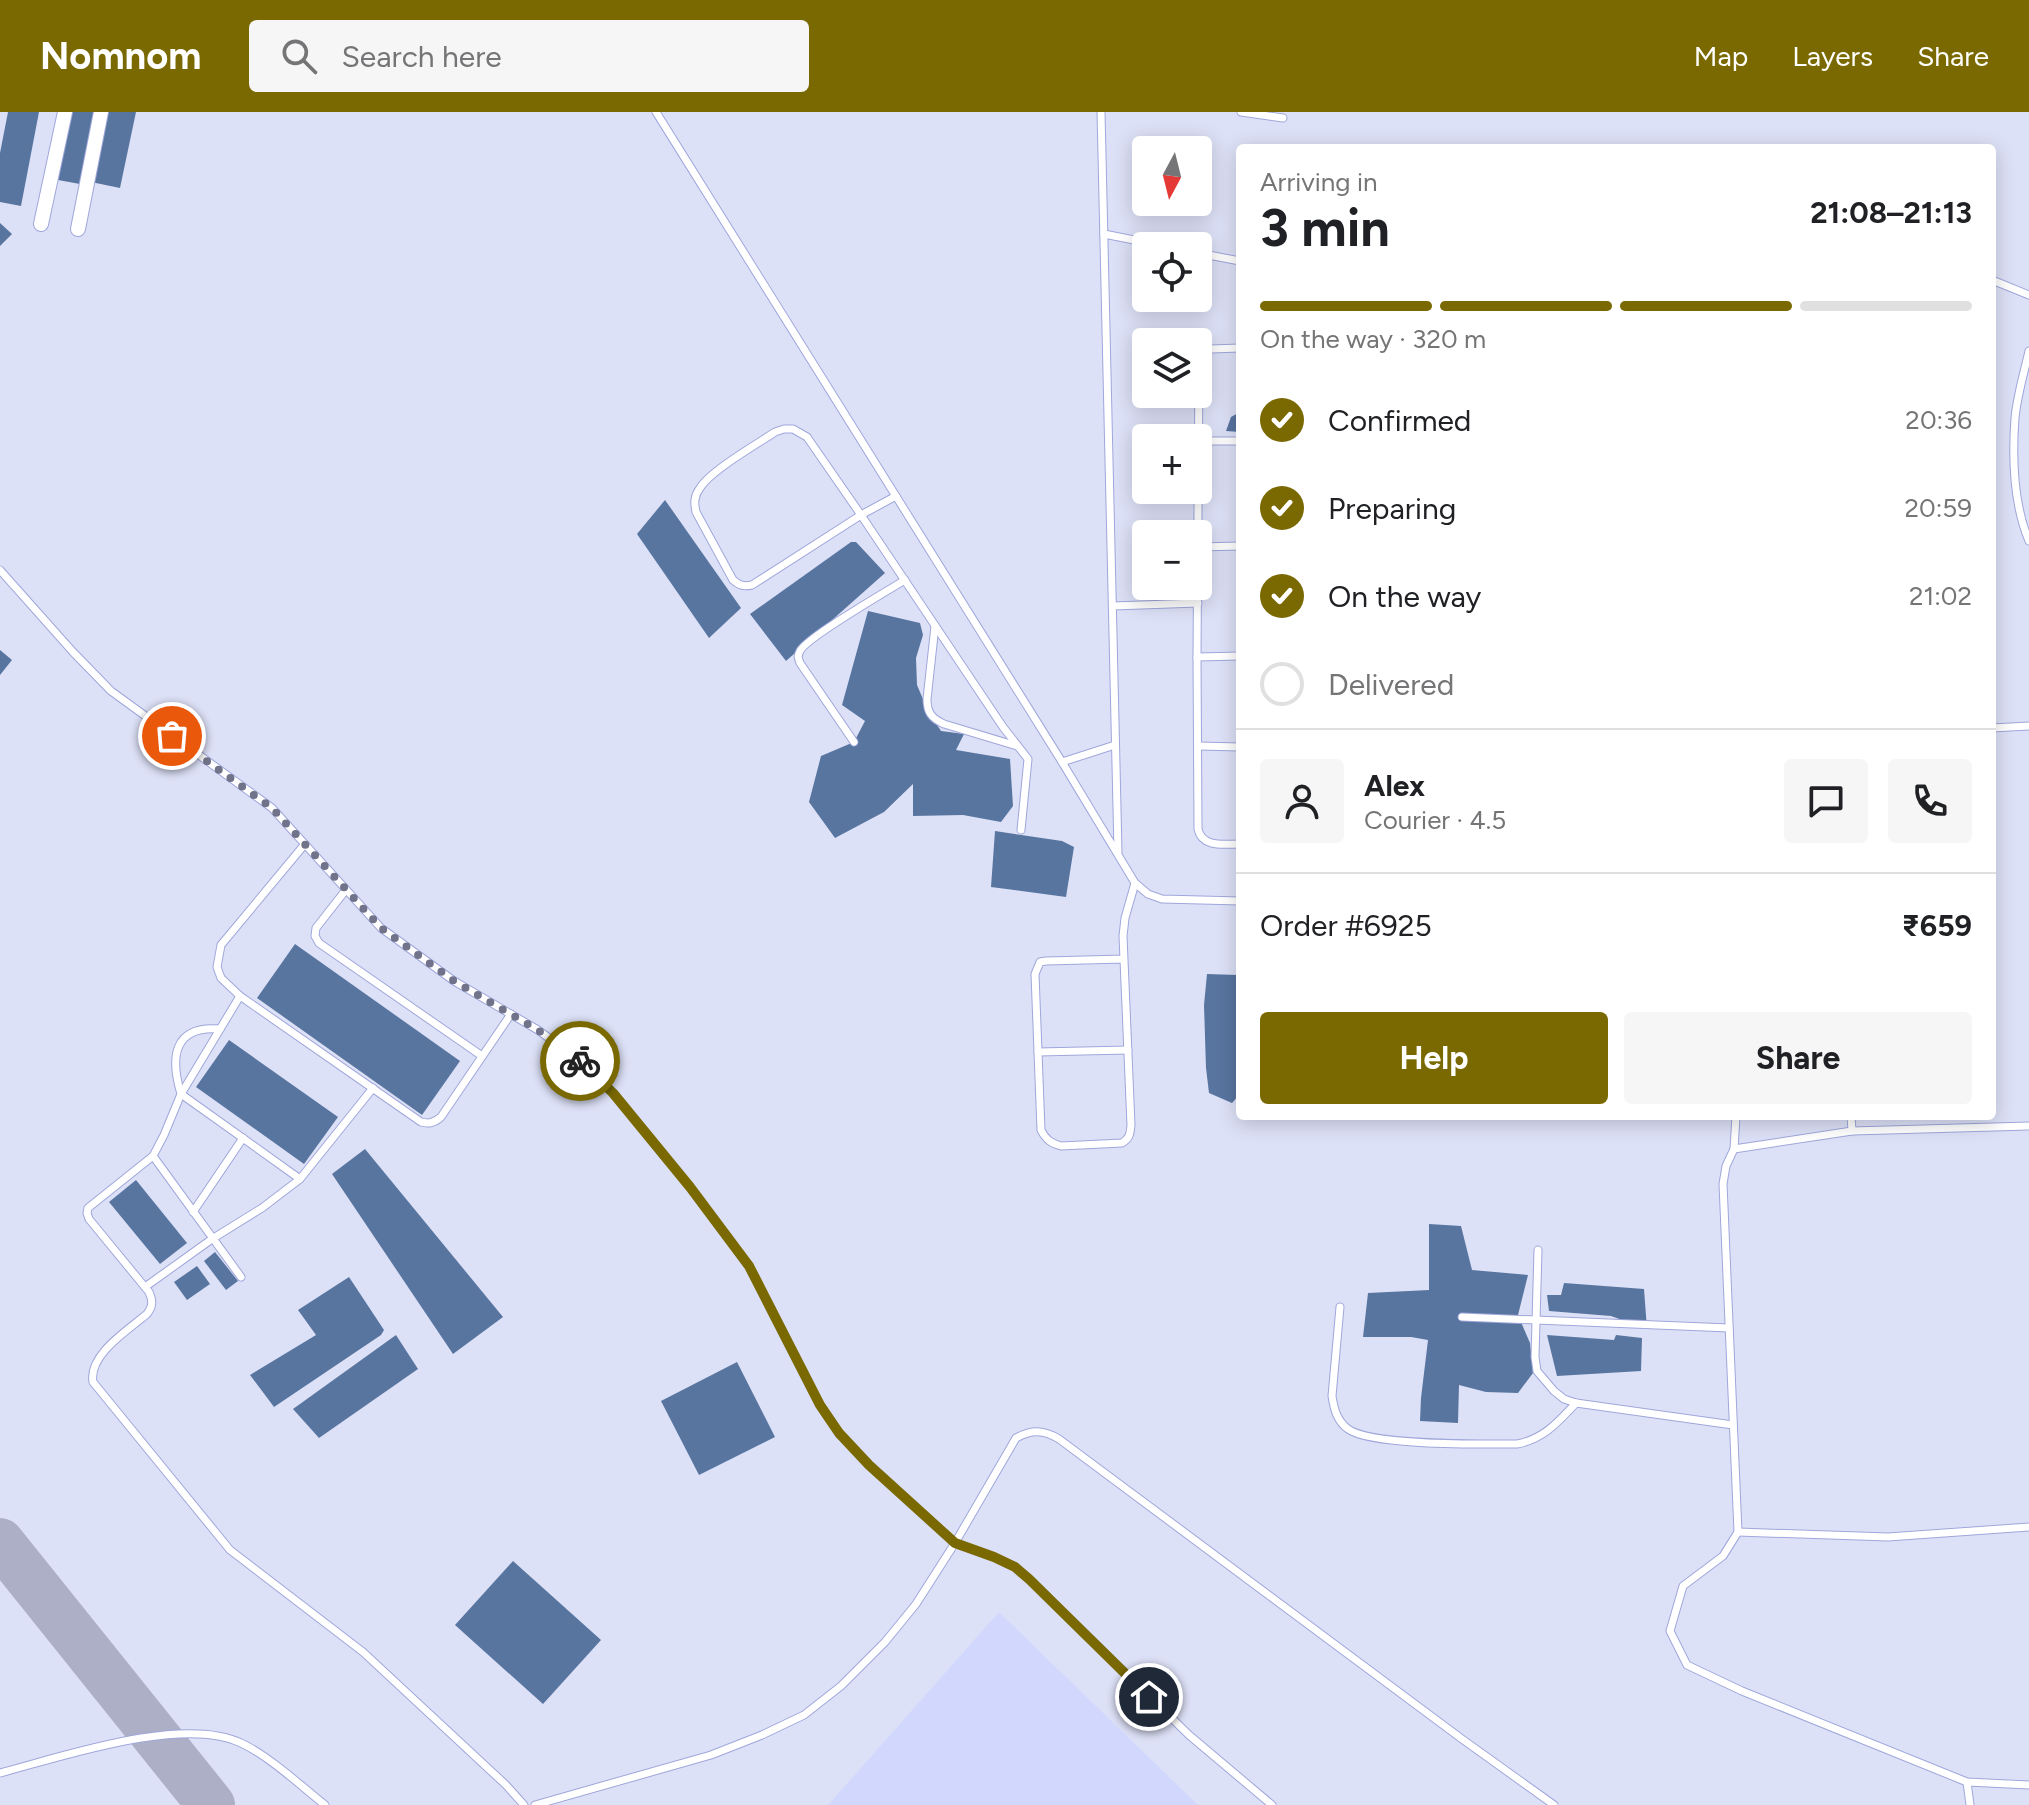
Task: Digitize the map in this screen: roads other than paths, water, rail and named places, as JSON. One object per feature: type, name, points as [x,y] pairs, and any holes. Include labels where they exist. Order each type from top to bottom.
[{"type":"street","points":[[41,224],[65,112]]},
{"type":"street","points":[[78,229],[101,112]]},
{"type":"lane","points":[[656,112],[1135,883],[1148,894],[1162,899],[1236,901]]},
{"type":"lane","points":[[1101,112],[1118,854]]},
{"type":"lane","points":[[1241,112],[1283,118]]},
{"type":"lane","points":[[1104,234],[1132,240]]},
{"type":"lane","points":[[1212,256],[1236,260]]},
{"type":"lane","points":[[1996,282],[2029,295]]},
{"type":"lane","points":[[1199,424],[1199,362],[1203,352],[1236,348]]},
{"type":"lane","points":[[2029,351],[2015,416],[2014,477],[2021,521],[2029,541]]},
{"type":"lane","points":[[896,496],[861,515],[752,585],[745,586],[733,580],[694,503],[695,495],[707,478],[775,432],[793,429],[807,437],[861,515],[905,580],[1003,727],[1028,759],[1021,830]]},
{"type":"lane","points":[[1212,441],[1236,441]]},
{"type":"lane","points":[[1212,547],[1236,546]]},
{"type":"lane","points":[[0,570],[111,691],[272,808],[381,928],[454,981],[538,1030],[579,1060],[613,1093],[690,1187],[749,1266],[820,1405],[839,1433],[869,1465],[955,1543],[1015,1567],[1029,1579],[1189,1735],[1272,1805]]},
{"type":"lane","points":[[854,742],[798,657],[813,638],[905,580]]},
{"type":"lane","points":[[1113,606],[1198,603],[1198,829],[1200,838],[1207,843],[1236,844]]},
{"type":"lane","points":[[935,625],[927,699],[930,715],[944,724],[1019,747]]},
{"type":"lane","points":[[1197,657],[1236,656]]},
{"type":"lane","points":[[1996,728],[2029,726]]},
{"type":"lane","points":[[1062,762],[1115,745]]},
{"type":"lane","points":[[1198,746],[1236,747]]},
{"type":"lane","points":[[305,844],[221,945],[217,967],[221,978],[240,996],[421,1122],[435,1122],[441,1117],[511,1014]]},
{"type":"lane","points":[[1124,959],[1040,962],[1035,974],[1041,1130],[1045,1139],[1061,1146],[1122,1143],[1128,1140],[1130,1134],[1124,959],[1125,918],[1135,883]]},
{"type":"lane","points":[[345,891],[316,928],[315,936],[319,943],[482,1056]]},
{"type":"lane","points":[[240,996],[181,1094],[153,1156],[88,1208],[89,1219],[145,1287],[152,1300],[152,1308],[98,1359],[91,1375],[93,1382],[230,1550],[363,1652],[524,1805]]},
{"type":"lane","points":[[220,1029],[198,1029],[185,1036],[178,1045],[175,1065],[181,1094],[300,1179]]},
{"type":"lane","points":[[1038,1052],[1128,1050]]},
{"type":"lane","points":[[145,1287],[300,1179],[373,1088]]},
{"type":"lane","points":[[1736,1120],[1734,1149],[1726,1166],[1723,1184],[1738,1532],[1723,1556],[1683,1586],[1670,1631],[1687,1665],[1742,1691],[1967,1782],[2029,1785]]},
{"type":"lane","points":[[1851,1120],[1852,1131]]},
{"type":"lane","points":[[1734,1149],[1852,1131],[2029,1126]]},
{"type":"lane","points":[[193,1212],[243,1138]]},
{"type":"lane","points":[[153,1156],[241,1277]]},
{"type":"lane","points":[[1538,1250],[1535,1357],[1537,1371],[1554,1391],[1576,1403],[1733,1425]]},
{"type":"lane","points":[[1340,1307],[1332,1396],[1334,1410],[1350,1431],[1366,1437],[1429,1443],[1517,1444],[1545,1435],[1576,1403]]},
{"type":"lane","points":[[1462,1317],[1729,1328]]},
{"type":"lane","points":[[535,1805],[711,1755],[804,1715],[841,1686],[885,1642],[916,1604],[1016,1438],[1037,1431],[1048,1432],[1059,1439],[1554,1805]]},
{"type":"lane","points":[[1738,1532],[1888,1537],[2029,1527]]},
{"type":"lane","points":[[0,1773],[120,1742],[180,1734],[214,1734],[253,1749],[325,1805]]},
{"type":"lane","points":[[1967,1782],[1970,1805]]}]
